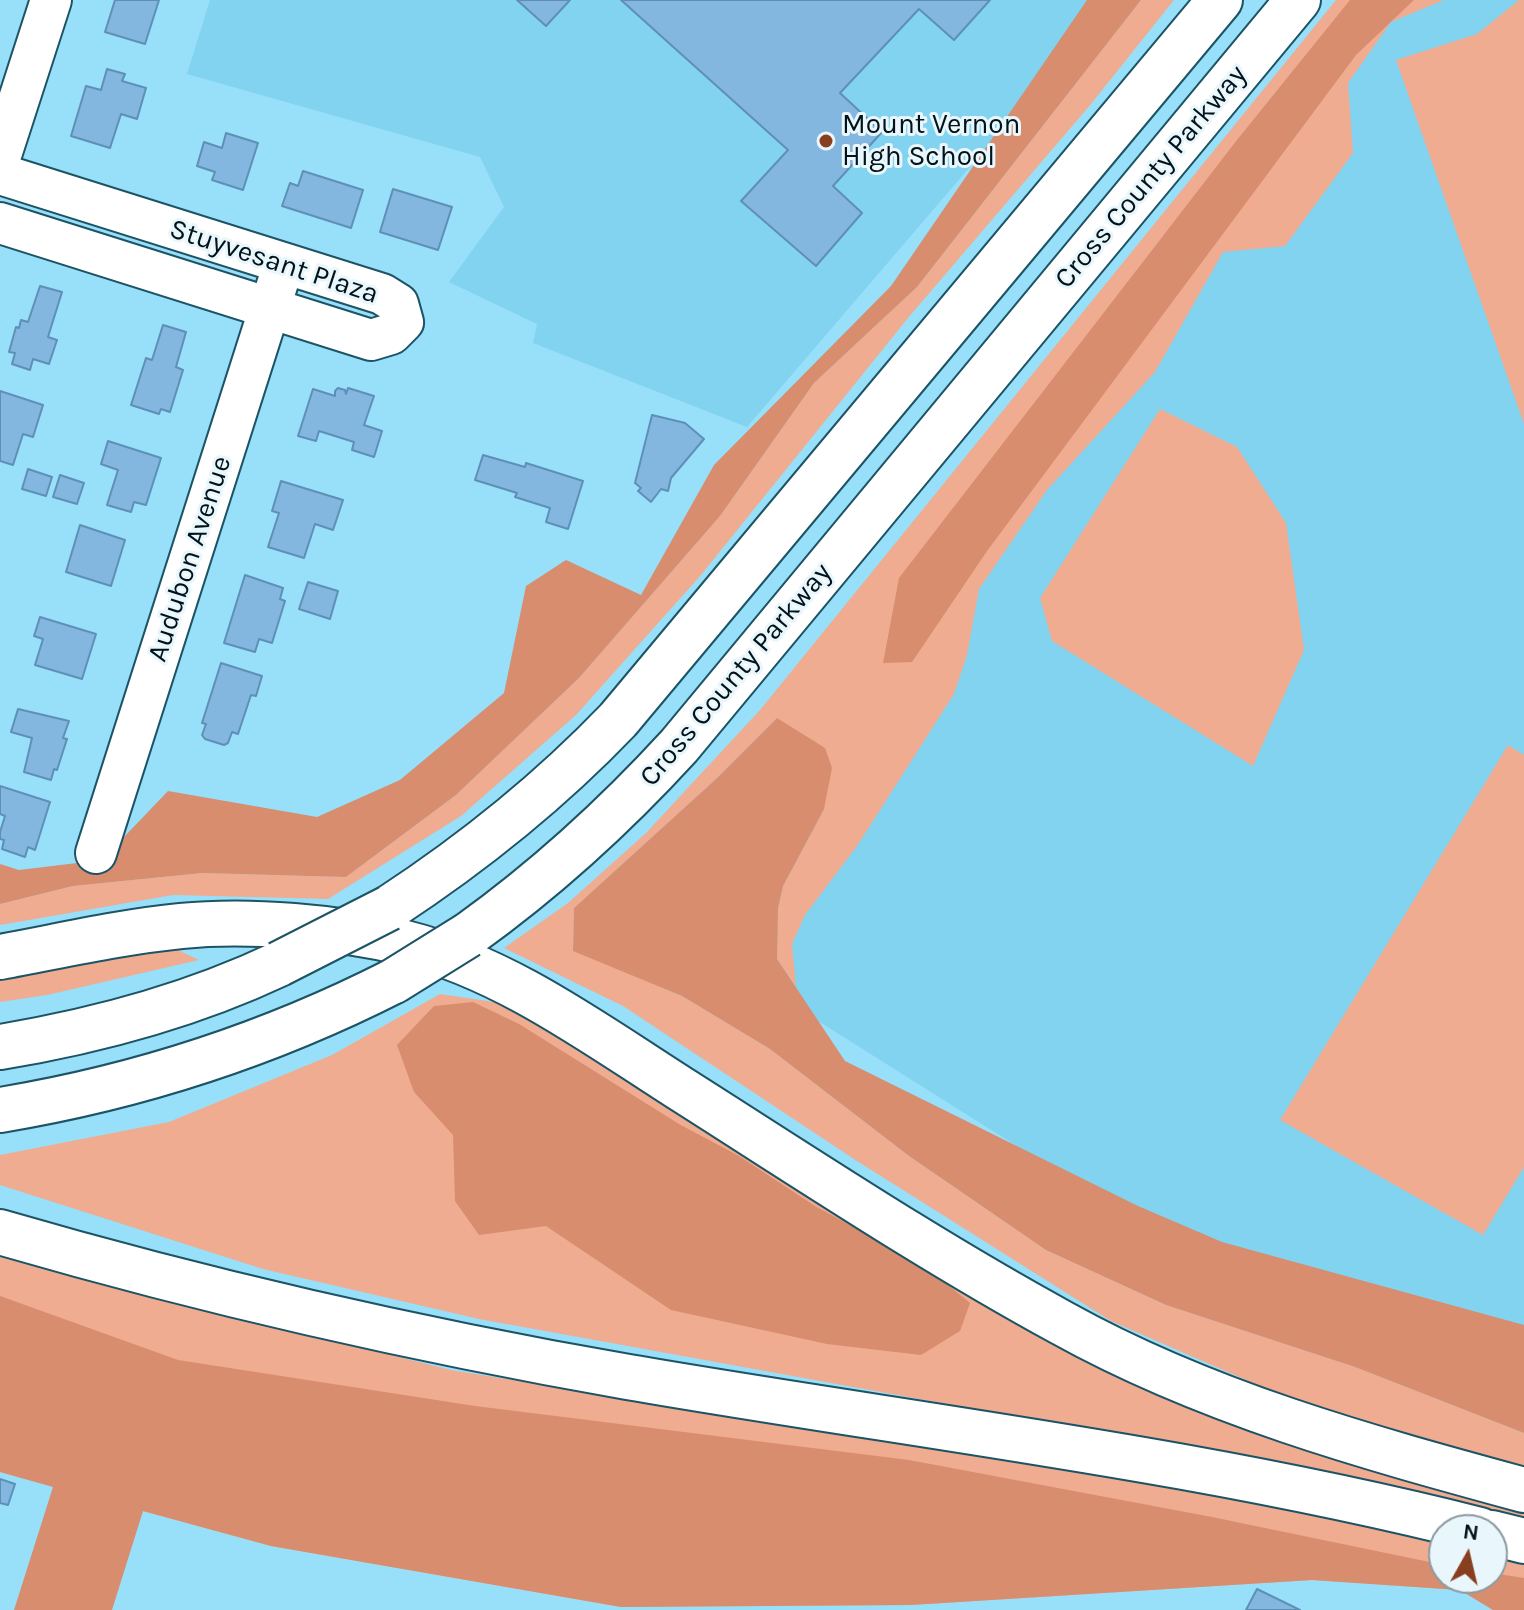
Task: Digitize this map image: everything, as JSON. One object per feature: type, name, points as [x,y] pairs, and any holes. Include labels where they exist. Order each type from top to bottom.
[{"type":"highway","name":"Cross County Parkway","points":[[0,1047],[124,1021],[195,999],[279,964],[389,908],[438,876],[553,785],[618,720],[1220,0]]},
{"type":"highway","name":"Cross County Parkway","points":[[0,1110],[120,1087],[214,1059],[296,1028],[394,981],[468,935],[585,842],[679,746],[1298,0]]},
{"type":"highway","points":[[0,957],[142,931],[221,924],[362,935],[448,956],[572,1019],[940,1251],[1089,1338],[1167,1375],[1238,1403],[1524,1490]]},
{"type":"highway","points":[[0,1232],[184,1281],[437,1341],[628,1377],[1158,1461],[1428,1518]]},
{"type":"street","points":[[0,158],[51,0]]},
{"type":"street","name":"Stuyvesant Plaza","points":[[0,174],[382,294],[398,304],[403,322],[391,334],[371,340],[0,223]]},
{"type":"street","name":"Audubon Avenue","points":[[96,853],[284,264]]},
{"type":"shaded area","points":[[210,0],[1113,0],[747,427],[533,343],[537,324],[449,282],[504,207],[480,157],[187,74]]},
{"type":"shaded area","points":[[1087,0],[1141,0],[917,287],[814,383],[720,516],[579,678],[456,795],[346,877],[202,873],[73,886],[0,904],[0,864],[19,870],[102,860],[168,791],[317,817],[400,780],[504,693],[526,586],[566,560],[641,595],[714,465],[891,286]]},
{"type":"shaded area","points":[[1141,0],[1174,0],[1091,104],[908,318],[701,575],[576,715],[461,816],[328,899],[173,895],[0,925],[0,904],[73,886],[202,873],[346,877],[456,795],[579,678],[720,516],[814,383],[917,287]]},
{"type":"shaded area","points":[[1336,0],[1444,0],[1391,22],[1348,83],[1353,153],[1285,246],[1223,252],[1155,372],[1047,490],[979,589],[967,655],[954,694],[857,846],[805,915],[792,944],[796,987],[777,959],[778,908],[783,886],[824,809],[777,718],[716,779],[574,908],[573,950],[682,996],[770,1049],[909,1156],[1046,1250],[1166,1305],[1355,1367],[1524,1433],[1524,1475],[1326,1415],[1111,1321],[857,1161],[623,1006],[504,948],[568,903],[646,833],[760,710]]},
{"type":"shaded area","points":[[1350,0],[1414,0],[1356,55],[987,551],[912,662],[883,663],[899,578],[1237,140]]},
{"type":"shaded area","points":[[1382,0],[1524,0],[1524,1350],[1166,1240],[645,912]]},
{"type":"shaded area","points":[[1519,0],[1524,0],[1524,424],[1396,60],[1477,34]]},
{"type":"shaded area","points":[[1160,409],[1237,447],[1286,523],[1304,650],[1253,766],[1052,641],[1040,598]]},
{"type":"shaded area","points":[[777,718],[825,748],[832,768],[824,809],[783,886],[778,908],[777,959],[845,1061],[1138,1206],[1222,1242],[1524,1325],[1524,1433],[1355,1367],[1166,1305],[1046,1250],[909,1156],[770,1049],[682,996],[573,951],[574,908],[716,779]]},
{"type":"shaded area","points":[[1508,745],[1524,755],[1524,1167],[1483,1235],[1280,1120]]},
{"type":"shaded area","points":[[165,944],[199,960],[47,995],[0,1002],[0,974]]},
{"type":"shaded area","points":[[440,994],[514,1005],[1070,1342],[1524,1505],[1524,1525],[1508,1521],[1508,1514],[1479,1514],[1266,1462],[479,1319],[263,1269],[0,1185],[0,1155],[169,1122],[332,1055]]},
{"type":"shaded area","points":[[473,1002],[519,1024],[679,1124],[739,1156],[815,1206],[925,1266],[970,1303],[960,1331],[921,1355],[827,1344],[671,1310],[546,1226],[479,1235],[455,1201],[453,1135],[414,1092],[397,1045],[434,1006]]},
{"type":"shaded area","points":[[0,1257],[451,1370],[728,1415],[1089,1468],[1428,1536],[1428,1588],[1312,1580],[911,1605],[621,1607],[271,1546],[0,1472]]},
{"type":"shaded area","points":[[0,1296],[178,1360],[475,1406],[909,1460],[1428,1562],[1428,1588],[1312,1580],[911,1605],[621,1607],[271,1546],[143,1511],[112,1610],[14,1610],[53,1487],[0,1472]]},
{"type":"shaded area","points":[[1508,1554],[1524,1558],[1524,1610],[1493,1610],[1467,1594],[1508,1594]]},
{"type":"shaded area","points":[[1508,1576],[1524,1578],[1524,1610],[1493,1610],[1467,1594],[1508,1594]]},
{"type":"building","points":[[115,0],[159,0],[145,44],[105,32]]},
{"type":"building","points":[[517,0],[570,0],[546,26]]},
{"type":"building","name":"Mount Vernon High School","points":[[621,0],[990,0],[954,40],[919,9],[840,93],[882,132],[833,186],[862,213],[816,266],[741,201],[788,150]]},
{"type":"building","points":[[107,69],[125,74],[122,81],[146,88],[137,119],[121,114],[110,148],[71,136],[86,86],[101,90]]},
{"type":"building","points":[[226,133],[258,143],[243,190],[212,180],[215,172],[197,166],[204,142],[222,148]]},
{"type":"building","points":[[303,171],[363,190],[351,228],[282,206],[290,183],[298,186]]},
{"type":"building","points":[[393,189],[452,207],[438,250],[380,232]]},
{"type":"building","points":[[40,286],[62,292],[48,337],[57,340],[49,364],[33,359],[30,370],[12,364],[15,353],[9,352],[16,327],[19,328],[21,320],[28,322]]},
{"type":"building","points":[[163,325],[186,332],[176,367],[183,370],[170,412],[161,409],[159,414],[131,405],[146,358],[152,360]]},
{"type":"building","points":[[338,388],[345,390],[346,394],[348,388],[374,396],[364,425],[382,431],[374,457],[352,450],[354,442],[319,431],[316,441],[298,436],[313,389],[335,396]]},
{"type":"building","points":[[0,391],[43,405],[33,437],[23,434],[13,465],[0,461]]},
{"type":"building","points":[[652,415],[685,423],[704,439],[671,478],[668,491],[661,489],[651,502],[638,491],[641,488],[635,483]]},
{"type":"building","points":[[108,441],[161,458],[146,505],[134,502],[131,512],[107,505],[118,470],[101,464]]},
{"type":"building","points":[[483,455],[525,467],[526,463],[583,481],[568,529],[546,522],[550,508],[515,497],[517,493],[475,480]]},
{"type":"building","points":[[28,469],[52,477],[46,496],[22,489]]},
{"type":"building","points":[[60,475],[84,483],[77,504],[53,497]]},
{"type":"building","points":[[281,481],[343,500],[333,530],[315,524],[304,558],[268,547],[279,513],[272,511]]},
{"type":"building","points":[[80,525],[125,540],[111,586],[66,572]]},
{"type":"building","points":[[245,575],[283,588],[280,599],[285,601],[272,643],[259,639],[255,652],[224,643]]},
{"type":"building","points":[[308,582],[338,591],[330,619],[299,609]]},
{"type":"building","points":[[40,617],[96,634],[82,679],[35,665],[43,639],[34,636]]},
{"type":"building","points":[[221,663],[262,676],[256,696],[251,695],[238,734],[232,732],[224,745],[205,739],[202,735],[206,724],[202,723]]},
{"type":"building","points":[[18,709],[69,721],[63,738],[67,739],[51,780],[24,772],[32,738],[11,732]]},
{"type":"building","points":[[0,786],[50,802],[35,850],[28,847],[25,857],[2,849],[4,840],[0,839],[0,832],[5,816],[0,814]]},
{"type":"building","points":[[0,1479],[15,1484],[8,1505],[0,1503]]},
{"type":"building","points":[[1257,1589],[1300,1610],[1246,1610]]},
{"type":"place","name":"Mount Vernon High School","points":[[826,141]]}]
